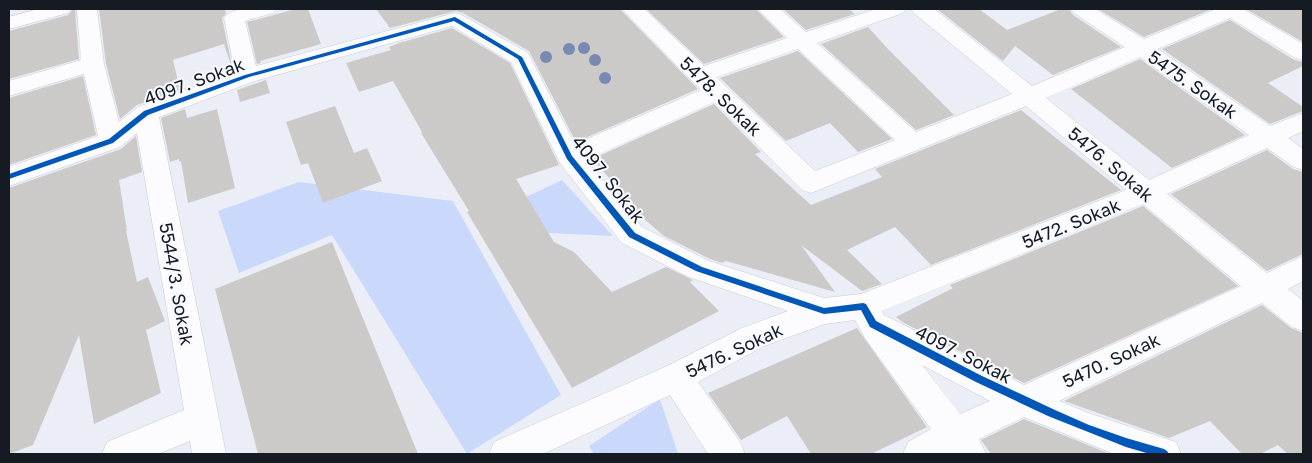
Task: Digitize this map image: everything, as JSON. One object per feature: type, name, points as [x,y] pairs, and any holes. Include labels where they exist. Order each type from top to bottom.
[{"type":"street","points":[[9,23],[61,9]]},
{"type":"street","points":[[87,9],[93,64],[111,141]]},
{"type":"street","points":[[247,76],[233,13],[266,9]]},
{"type":"street","name":"5478. Sokak","points":[[632,9],[811,184],[912,142]]},
{"type":"street","points":[[768,9],[912,142],[1030,96],[1230,9],[1303,53]]},
{"type":"street","points":[[699,75],[896,9]]},
{"type":"street","name":"5476. Sokak","points":[[921,9],[1030,96],[1145,193],[1303,318]]},
{"type":"street","name":"5475. Sokak","points":[[1081,9],[1142,48],[1303,161]]},
{"type":"street","name":"4097. Sokak","points":[[9,177],[111,141],[146,113],[247,76],[455,19],[520,58],[568,156],[632,235],[699,269],[824,310],[868,315],[1023,402],[1121,443],[1164,454]]},
{"type":"street","points":[[9,89],[93,64]]},
{"type":"street","points":[[568,156],[717,92]]},
{"type":"street","name":"5544/3. Sokak","points":[[146,113],[209,454]]},
{"type":"street","name":"5472. Sokak","points":[[868,315],[1303,121]]},
{"type":"street","name":"5470. Sokak","points":[[920,454],[962,444],[1023,402],[1265,288],[1303,267]]},
{"type":"street","name":"5476. Sokak","points":[[728,454],[676,377],[753,337],[824,310]]},
{"type":"street","points":[[868,315],[962,444]]},
{"type":"street","points":[[506,454],[676,377]]},
{"type":"street","points":[[119,454],[202,418]]},
{"type":"shaded area","points":[[562,180],[613,236],[548,233],[526,197]]},
{"type":"shaded area","points":[[299,182],[453,201],[561,395],[467,454],[332,235],[239,273],[218,211]]},
{"type":"shaded area","points":[[660,399],[678,454],[594,454],[589,446]]},
{"type":"building","points":[[75,9],[79,59],[9,79],[9,31],[68,15]]},
{"type":"building","points":[[99,9],[225,9],[226,14],[222,18],[233,71],[224,44],[173,60],[180,90],[137,105],[120,119],[106,64]]},
{"type":"building","points":[[296,9],[308,9],[321,44],[260,61],[261,63],[257,64],[247,22]]},
{"type":"building","points":[[376,9],[620,9],[698,89],[576,142],[529,51],[463,13],[456,11],[390,28]]},
{"type":"building","points":[[646,9],[756,9],[784,37],[704,64]]},
{"type":"building","points":[[783,9],[849,9],[855,14],[806,30]]},
{"type":"building","points":[[937,9],[979,9],[1007,30],[1061,9],[1069,9],[1073,15],[1121,47],[1053,75],[1015,46],[1003,61]]},
{"type":"building","points":[[1098,9],[1212,9],[1144,37]]},
{"type":"building","points":[[1246,9],[1303,9],[1303,42]]},
{"type":"building","points":[[1230,20],[1294,60],[1303,62],[1303,66],[1268,83],[1303,107],[1303,111],[1270,124],[1162,49]]},
{"type":"building","points":[[868,27],[954,115],[916,130],[821,44]]},
{"type":"building","points":[[452,28],[510,63],[559,165],[516,179],[554,242],[574,252],[612,292],[666,267],[693,280],[690,282],[719,311],[572,388],[467,212],[469,211],[421,133],[393,81],[359,92],[346,63],[391,50],[389,47],[399,43]]},
{"type":"building","points":[[798,51],[892,139],[858,152],[830,123],[786,141],[720,78]]},
{"type":"building","points":[[1140,59],[1245,135],[1172,168],[1071,89]]},
{"type":"building","points":[[83,76],[96,135],[9,165],[9,98]]},
{"type":"building","points":[[266,80],[270,93],[240,102],[237,90]]},
{"type":"building","points":[[714,104],[761,152],[755,154],[811,205],[882,177],[875,169],[1021,110],[1121,190],[931,265],[895,227],[847,250],[882,284],[862,291],[801,245],[835,292],[726,261],[722,263],[664,236],[624,202],[619,196],[623,193],[592,159]]},
{"type":"building","points":[[335,106],[354,153],[367,148],[382,181],[323,203],[308,163],[301,165],[286,122]]},
{"type":"building","points":[[185,109],[187,118],[217,109],[235,188],[188,203],[181,161],[179,162],[179,159],[170,162],[161,118]]},
{"type":"building","points":[[136,136],[142,172],[119,180],[126,231],[137,282],[148,277],[165,321],[146,330],[161,393],[94,424],[79,335],[33,445],[9,454],[9,188],[121,149]]},
{"type":"building","points":[[1267,150],[1293,169],[1303,172],[1303,254],[1267,271],[1171,194]]},
{"type":"building","points":[[1143,206],[1238,286],[1024,383],[904,323],[896,317],[953,288],[950,285]]},
{"type":"building","points":[[332,242],[418,454],[258,454],[215,289]]},
{"type":"building","points":[[1262,305],[1291,328],[1303,333],[1303,454],[1288,454],[1278,445],[1260,454],[1242,454],[1210,421],[1169,438],[1064,401]]},
{"type":"building","points":[[857,328],[927,427],[871,454],[811,454],[787,416],[741,440],[708,393]]},
{"type":"building","points":[[1024,419],[1110,454],[991,454],[981,440]]},
{"type":"cycle path","points":[[9,177],[111,141],[146,113],[247,76],[455,19],[520,58],[569,157],[632,235],[699,269],[824,311],[863,306],[873,324],[1015,397],[1088,429],[1164,454]]}]
